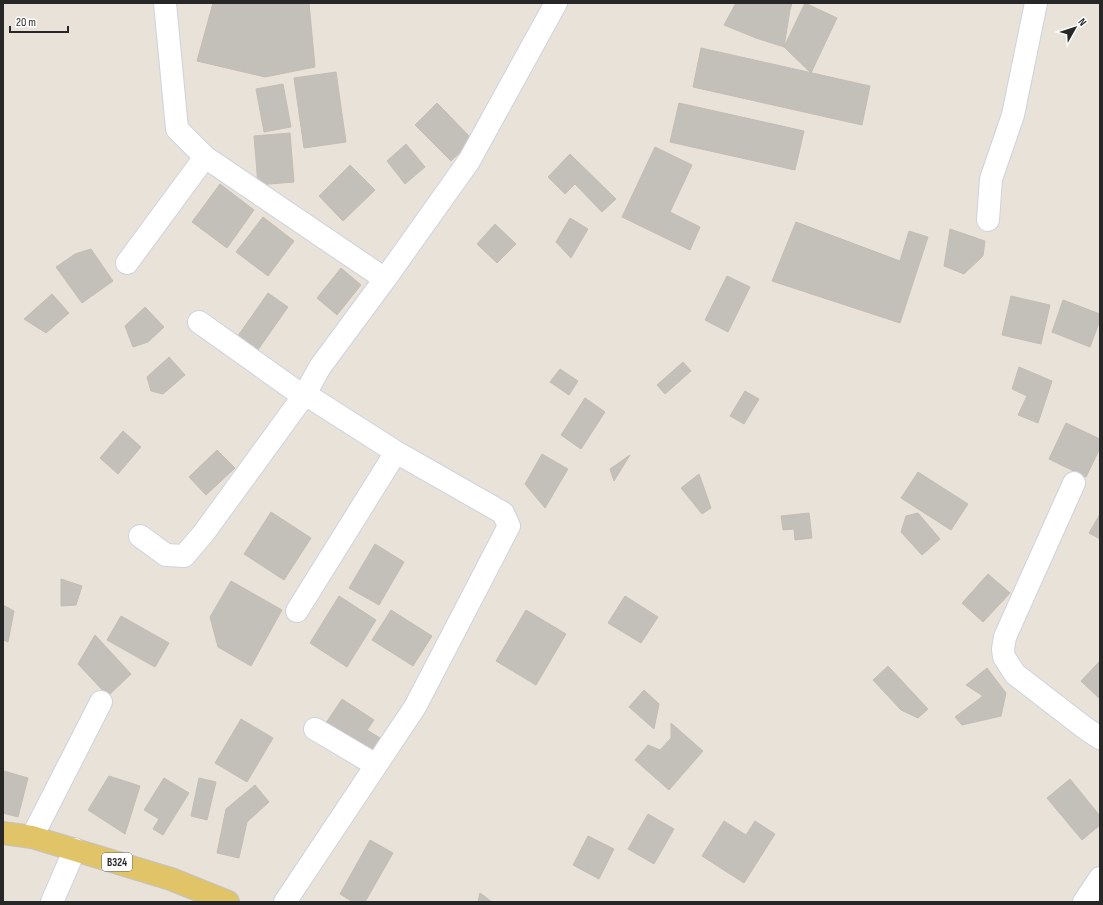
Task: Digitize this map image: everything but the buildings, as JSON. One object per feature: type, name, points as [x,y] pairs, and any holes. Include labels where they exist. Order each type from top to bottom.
[{"type":"main road","name":"B324","points":[[3,833],[32,837],[171,878],[228,902]]},
{"type":"street","points":[[166,3],[177,128],[205,157],[385,279]]},
{"type":"street","points":[[140,536],[166,554],[184,556],[203,534],[304,395],[320,367],[469,161],[556,3]]},
{"type":"street","points":[[988,220],[991,178],[1013,115],[1036,3]]},
{"type":"street","points":[[127,263],[205,157]]},
{"type":"street","points":[[199,322],[304,395],[396,452],[503,513],[509,526],[415,707],[285,902]]},
{"type":"street","points":[[297,611],[396,452]]},
{"type":"street","points":[[1074,484],[1006,637],[1003,648],[1004,657],[1015,674],[1100,738]]},
{"type":"street","points":[[32,837],[102,702]]},
{"type":"street","points":[[315,729],[376,765]]},
{"type":"street","points":[[52,902],[75,850]]},
{"type":"street","points":[[1084,902],[1100,878]]}]
